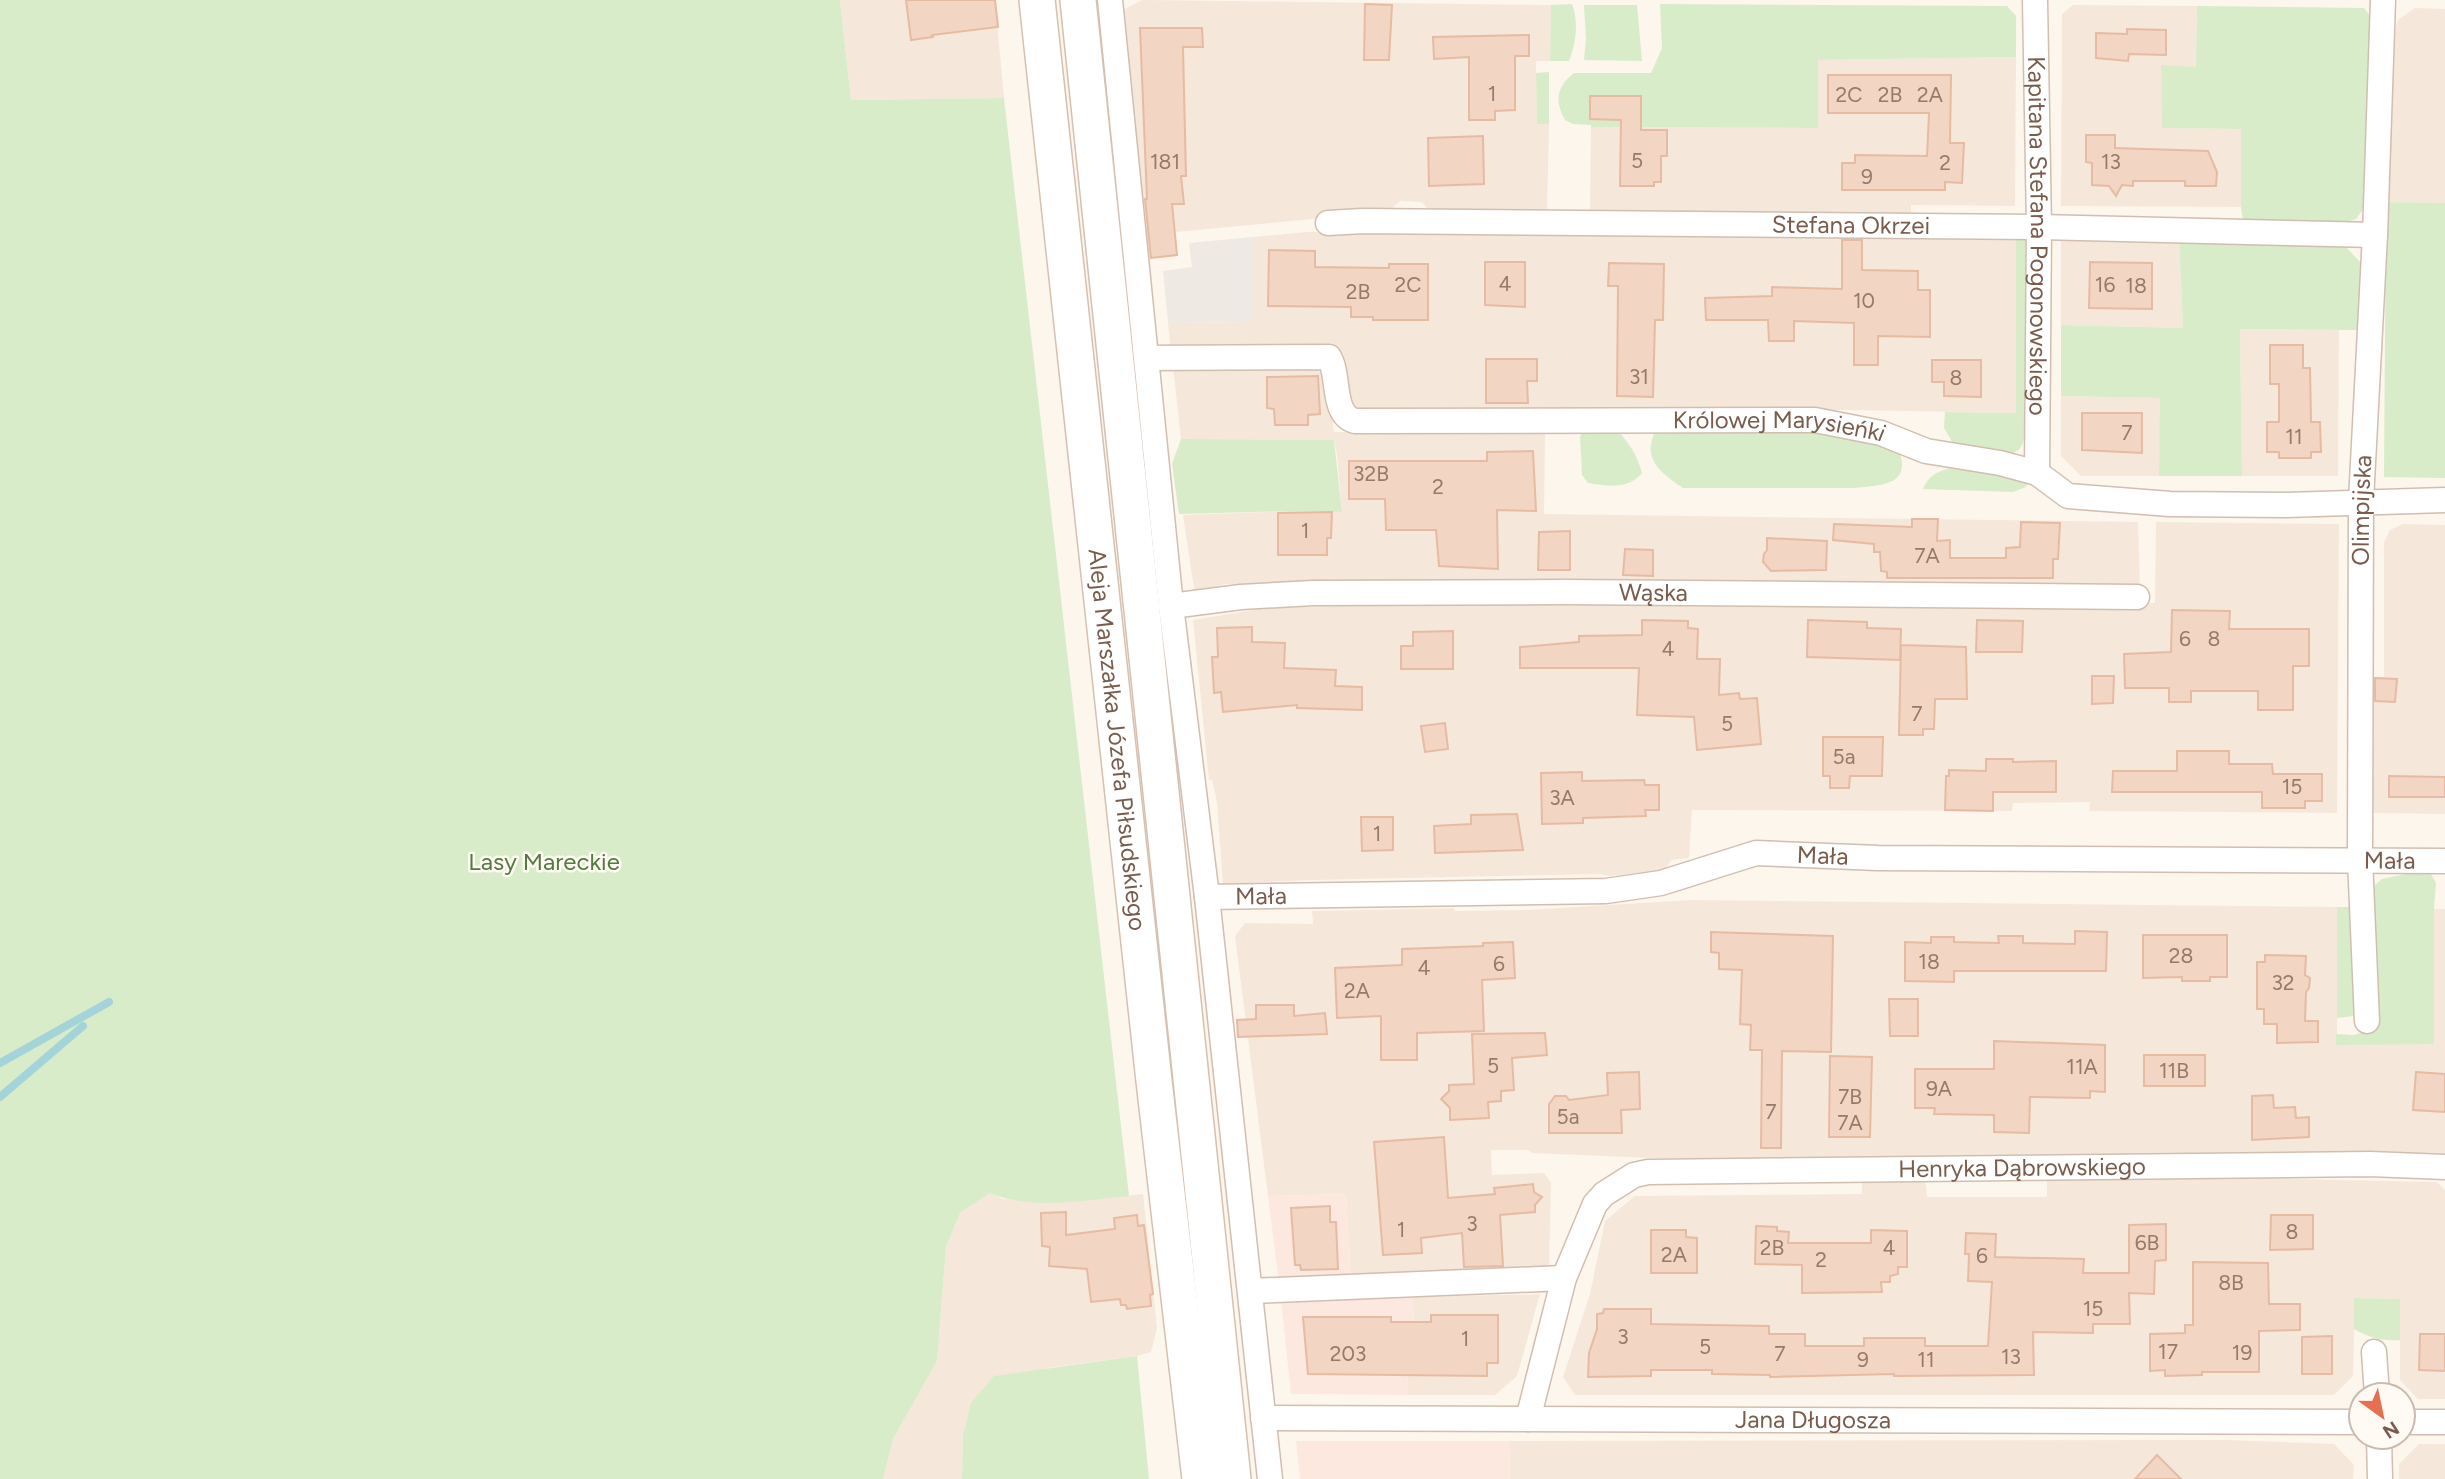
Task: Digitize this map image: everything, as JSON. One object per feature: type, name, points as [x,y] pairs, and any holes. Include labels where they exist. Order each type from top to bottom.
[{"type":"main road","name":"Aleja Marszałka Józefa Piłsudskiego","points":[[1037,0],[1154,1081],[1200,1479]]},
{"type":"main road","name":"Aleja Marszałka Józefa Piłsudskiego","points":[[1078,0],[1233,1479]]},
{"type":"street","points":[[1110,0],[1171,606],[1207,897],[1270,1479]]},
{"type":"street","name":"Kapitana Stefana Pogonowskiego","points":[[2035,0],[2039,226],[2037,473]]},
{"type":"street","name":"Olimpijska","points":[[2367,1021],[2360,859],[2361,501],[2375,234],[2383,0]]},
{"type":"street","name":"Stefana Okrzei","points":[[1328,223],[1362,221],[2039,226],[2375,234]]},
{"type":"street","name":"Królowej Marysieńki","points":[[1147,358],[1329,357],[1334,366],[1343,413],[1355,421],[1815,420],[1881,433],[1926,451],[2000,463],[2037,473],[2068,496],[2169,504],[2284,505],[2445,500]]},
{"type":"street","name":"Wąska","points":[[1171,606],[1241,597],[1326,593],[1566,592],[2137,597]]},
{"type":"street","name":"Mała","points":[[1207,897],[1606,891],[1661,883],[1756,853],[1878,858],[2445,861]]},
{"type":"street","name":"Henryka Dąbrowskiego","points":[[1564,1278],[1595,1204],[1604,1194],[1634,1175],[1648,1172],[2370,1164],[2445,1167]]},
{"type":"street","points":[[1251,1291],[1564,1278],[1528,1419]]},
{"type":"street","points":[[2374,1352],[2376,1381]]},
{"type":"street","name":"Jana Długosza","points":[[1264,1418],[2347,1422]]},
{"type":"street","points":[[2417,1422],[2445,1422]]},
{"type":"street","points":[[2379,1451],[2380,1479]]},
{"type":"shaded area","points":[[840,0],[995,0],[1004,98],[851,100]]},
{"type":"shaded area","points":[[1142,0],[1551,5],[1550,61],[1536,61],[1537,123],[1549,124],[1547,215],[1431,213],[1422,202],[1400,201],[1388,212],[1175,232],[1177,255],[1146,258],[1121,11]]},
{"type":"shaded area","points":[[2073,5],[2197,6],[2196,67],[2161,66],[2163,128],[2241,129],[2241,207],[2061,206],[2062,14]]},
{"type":"shaded area","points":[[2415,8],[2445,9],[2445,203],[2386,202],[2396,26],[2398,20]]},
{"type":"shaded area","points":[[2016,57],[2015,206],[1911,205],[1911,219],[1590,215],[1591,127],[1817,128],[1818,60]]},
{"type":"shaded area","points":[[1592,231],[2016,237],[2016,413],[1348,409],[1338,348],[1171,352],[1168,323],[1253,322],[1253,237],[1306,232]]},
{"type":"shaded area","points":[[1253,237],[1253,322],[1168,323],[1163,271],[1192,267],[1189,243]]},
{"type":"shaded area","points":[[2061,238],[2179,239],[2183,328],[2061,325]]},
{"type":"shaded area","points":[[2240,329],[2339,330],[2338,476],[2242,476]]},
{"type":"shaded area","points":[[1325,364],[1334,432],[1545,433],[1544,514],[2138,522],[2140,591],[1224,584],[1195,595],[1183,515],[1342,512],[1337,455],[1334,440],[1181,439],[1173,367]]},
{"type":"shaded area","points":[[2061,396],[2161,398],[2159,476],[2081,476],[2061,456]]},
{"type":"shaded area","points":[[2156,522],[2339,524],[2337,813],[2089,811],[2090,802],[2013,803],[2012,811],[1692,810],[1689,858],[1671,860],[1665,870],[1608,876],[1311,880],[1223,884],[1217,803],[1212,780],[1209,780],[1193,620],[1259,609],[1512,598],[2155,603]]},
{"type":"shaded area","points":[[2403,524],[2445,525],[2445,814],[2373,813],[2373,677],[2384,677],[2384,542],[2390,530]]},
{"type":"shaded area","points":[[1691,900],[2337,907],[2337,1044],[2434,1044],[2434,909],[2445,909],[2445,1157],[2328,1151],[2281,1154],[1803,1159],[1652,1158],[1491,1150],[1492,1175],[1544,1173],[1551,1183],[1549,1267],[1351,1280],[1346,1194],[1268,1196],[1235,936],[1245,923],[1313,924],[1312,911],[1454,908],[1455,911],[1527,910]]},
{"type":"shaded area","points":[[1862,1177],[1925,1178],[1927,1197],[2047,1197],[2047,1177],[2437,1182],[2445,1190],[2445,1399],[2418,1399],[2417,1381],[2400,1380],[2400,1299],[2355,1298],[2353,1376],[2334,1395],[1575,1395],[1563,1377],[1590,1294],[1605,1221],[1635,1196],[1862,1194]]},
{"type":"shaded area","points":[[990,1193],[1003,1199],[1065,1202],[1143,1194],[1157,1328],[1151,1352],[1047,1368],[963,1436],[962,1479],[883,1479],[893,1439],[937,1361],[946,1247],[960,1213]]},
{"type":"shaded area","points":[[1346,1194],[1351,1280],[1279,1283],[1268,1196]]},
{"type":"shaded area","points":[[1540,1294],[1517,1376],[1495,1395],[1408,1395],[1407,1349],[1414,1348],[1413,1297]]},
{"type":"shaded area","points":[[1413,1297],[1414,1349],[1407,1349],[1408,1395],[1291,1394],[1281,1300]]},
{"type":"shaded area","points":[[2225,1440],[2334,1444],[2354,1465],[2353,1479],[1510,1479],[1509,1441]]},
{"type":"shaded area","points":[[1296,1441],[1509,1441],[1510,1479],[1300,1479]]},
{"type":"shaded area","points":[[2445,1444],[2445,1479],[2399,1479],[2399,1464],[2412,1451],[2417,1451],[2417,1446]]},
{"type":"green space","name":"Lasy Mareckie","points":[[0,0],[840,0],[851,100],[1004,98],[1129,1196],[1040,1203],[1023,1202],[990,1193],[960,1213],[946,1247],[937,1361],[893,1439],[883,1479],[0,1479]]},
{"type":"green space","points":[[1572,4],[1576,32],[1569,61],[1550,61],[1551,5]]},
{"type":"green space","points":[[1660,4],[2007,6],[2016,16],[2016,57],[1818,60],[1818,128],[1591,127],[1565,120],[1559,106],[1559,94],[1564,83],[1574,73],[1651,73],[1662,48]]},
{"type":"green space","points":[[1584,5],[1637,5],[1642,61],[1584,60]]},
{"type":"green space","points":[[2197,6],[2364,8],[2370,16],[2367,204],[2356,219],[2340,224],[2243,221],[2241,129],[2162,128],[2161,65],[2196,67]]},
{"type":"green space","points":[[1549,72],[1549,124],[1537,124],[1536,73]]},
{"type":"green space","points":[[2386,202],[2445,203],[2445,478],[2384,477]]},
{"type":"green space","points":[[2032,236],[2025,429],[2022,444],[2017,451],[2003,455],[1954,445],[1944,428],[1945,412],[2016,413],[2016,237]]},
{"type":"green space","points":[[2179,239],[2340,241],[2362,264],[2361,330],[2240,329],[2242,476],[2159,476],[2160,398],[2061,396],[2061,325],[2183,328]]},
{"type":"green space","points":[[1614,427],[1631,448],[1642,473],[1624,484],[1610,486],[1588,483],[1582,475],[1580,436],[1589,428]]},
{"type":"green space","points":[[1808,427],[1899,450],[1902,462],[1898,477],[1884,484],[1854,488],[1683,488],[1660,470],[1652,457],[1652,440],[1656,430]]},
{"type":"green space","points":[[1181,439],[1334,440],[1342,512],[1179,514],[1172,464]]},
{"type":"green space","points":[[1978,466],[2028,483],[2026,487],[2013,492],[1923,489],[1932,476],[1946,469]]},
{"type":"green space","points":[[2406,874],[2431,874],[2436,883],[2434,1044],[2336,1045],[2336,1034],[2354,1035],[2371,1030],[2370,889],[2382,879]]},
{"type":"green space","points":[[2337,907],[2357,907],[2357,1008],[2353,1016],[2337,1018]]},
{"type":"green space","points":[[2354,1298],[2400,1299],[2400,1340],[2376,1338],[2354,1329]]},
{"type":"green space","points":[[1137,1356],[1149,1479],[962,1479],[963,1436],[971,1403],[994,1376]]},
{"type":"building","points":[[906,0],[995,0],[998,27],[911,40]]},
{"type":"building","points":[[1365,4],[1392,5],[1389,60],[1364,60]]},
{"type":"building","points":[[1140,28],[1202,28],[1203,47],[1183,47],[1186,176],[1181,176],[1184,204],[1172,204],[1177,255],[1151,258],[1145,199]]},
{"type":"building","points":[[2127,29],[2166,30],[2166,55],[2129,54],[2128,61],[2096,58],[2096,33],[2127,34]]},
{"type":"building","points":[[1529,35],[1529,56],[1515,56],[1515,110],[1495,111],[1495,120],[1469,120],[1469,57],[1434,59],[1433,37]]},
{"type":"building","points":[[1828,75],[1951,75],[1950,143],[1964,143],[1962,183],[1945,182],[1945,190],[1842,190],[1842,163],[1855,163],[1855,155],[1927,156],[1929,113],[1828,113]]},
{"type":"building","points":[[1590,96],[1641,96],[1641,130],[1667,130],[1667,156],[1661,156],[1661,182],[1654,182],[1654,186],[1620,186],[1621,120],[1590,119]]},
{"type":"building","points":[[2086,135],[2115,135],[2115,148],[2208,151],[2217,172],[2216,186],[2185,186],[2185,181],[2133,181],[2133,186],[2122,185],[2116,196],[2109,186],[2092,185],[2092,163],[2086,162]]},
{"type":"building","points":[[1483,136],[1484,184],[1429,186],[1428,138]]},
{"type":"building","points":[[1842,240],[1862,240],[1862,270],[1918,271],[1918,290],[1930,290],[1930,337],[1878,336],[1878,365],[1854,365],[1854,323],[1794,321],[1794,341],[1769,341],[1768,320],[1706,320],[1705,298],[1772,296],[1772,287],[1842,289]]},
{"type":"building","points":[[1269,250],[1315,251],[1315,267],[1389,268],[1389,264],[1428,264],[1428,320],[1373,320],[1373,317],[1351,317],[1351,307],[1268,306]]},
{"type":"building","points":[[1485,262],[1525,262],[1525,307],[1485,305]]},
{"type":"building","points":[[2090,262],[2152,263],[2152,309],[2089,308]]},
{"type":"building","points":[[1609,263],[1664,264],[1663,320],[1655,320],[1653,397],[1617,396],[1618,286],[1608,286]]},
{"type":"building","points":[[2270,345],[2303,345],[2303,368],[2310,368],[2311,422],[2320,422],[2321,452],[2311,452],[2311,458],[2279,458],[2279,452],[2267,452],[2267,422],[2279,422],[2279,384],[2270,384]]},
{"type":"building","points":[[1486,359],[1537,359],[1537,381],[1527,381],[1528,403],[1486,403]]},
{"type":"building","points":[[1932,360],[1981,360],[1981,397],[1944,396],[1944,382],[1932,382]]},
{"type":"building","points":[[1318,376],[1320,414],[1308,415],[1308,425],[1275,425],[1274,409],[1267,408],[1267,377]]},
{"type":"building","points":[[2082,413],[2142,413],[2142,453],[2082,450]]},
{"type":"building","points":[[1533,451],[1536,511],[1497,510],[1498,569],[1439,566],[1436,530],[1386,530],[1385,499],[1349,499],[1349,461],[1487,461],[1487,452]]},
{"type":"building","points":[[1332,512],[1327,555],[1278,555],[1278,513]]},
{"type":"building","points":[[1912,519],[1938,519],[1937,541],[1950,540],[1950,558],[2006,558],[2006,548],[2020,547],[2021,522],[2060,523],[2058,559],[2053,559],[2053,578],[1887,578],[1887,572],[1881,571],[1880,552],[1874,552],[1874,544],[1833,540],[1834,524],[1912,527]]},
{"type":"building","points":[[1570,531],[1570,570],[1538,570],[1539,532]]},
{"type":"building","points":[[1767,538],[1827,541],[1826,570],[1771,571],[1763,562]]},
{"type":"building","points":[[1625,549],[1653,550],[1653,576],[1623,575]]},
{"type":"building","points":[[2172,610],[2230,611],[2229,629],[2309,629],[2309,666],[2293,666],[2293,710],[2258,710],[2258,691],[2191,691],[2191,702],[2169,702],[2169,688],[2125,688],[2124,654],[2171,652]]},
{"type":"building","points":[[1642,620],[1688,621],[1688,628],[1698,629],[1697,659],[1720,659],[1719,695],[1739,693],[1740,699],[1757,698],[1761,744],[1697,750],[1694,717],[1637,715],[1639,668],[1520,668],[1520,647],[1579,642],[1579,636],[1642,635]]},
{"type":"building","points":[[1808,620],[1867,622],[1867,628],[1901,629],[1900,660],[1807,657]]},
{"type":"building","points":[[1977,620],[2023,621],[2022,652],[1976,652]]},
{"type":"building","points":[[1252,627],[1252,642],[1285,643],[1284,668],[1336,670],[1335,686],[1362,687],[1362,710],[1297,708],[1297,705],[1223,712],[1221,692],[1214,693],[1212,657],[1218,657],[1217,628]]},
{"type":"building","points":[[1453,631],[1453,669],[1401,669],[1401,646],[1413,646],[1413,632]]},
{"type":"building","points":[[1901,645],[1966,647],[1967,699],[1935,699],[1934,729],[1923,729],[1923,735],[1899,735]]},
{"type":"building","points":[[2092,676],[2114,676],[2113,703],[2092,704]]},
{"type":"building","points":[[2375,678],[2397,679],[2395,702],[2375,701]]},
{"type":"building","points":[[1445,723],[1448,749],[1425,752],[1421,726]]},
{"type":"building","points":[[1823,737],[1883,737],[1882,776],[1850,776],[1849,788],[1830,788],[1830,776],[1823,776]]},
{"type":"building","points":[[2177,751],[2229,751],[2229,764],[2272,764],[2273,774],[2322,774],[2322,801],[2305,801],[2305,808],[2262,808],[2262,792],[2112,792],[2113,771],[2177,771]]},
{"type":"building","points":[[1986,759],[2013,759],[2013,762],[2056,761],[2056,792],[1993,792],[1993,811],[1945,810],[1946,776],[1949,776],[1949,770],[1986,771]]},
{"type":"building","points":[[1582,772],[1582,781],[1644,780],[1645,785],[1659,785],[1659,810],[1645,810],[1646,816],[1583,818],[1583,823],[1542,824],[1541,773]]},
{"type":"building","points":[[2389,776],[2445,777],[2445,797],[2389,797]]},
{"type":"building","points":[[1517,814],[1523,850],[1435,853],[1434,826],[1471,824],[1471,815]]},
{"type":"building","points":[[1361,817],[1393,817],[1393,850],[1362,851]]},
{"type":"building","points":[[2075,931],[2107,932],[2106,971],[1954,971],[1954,982],[1905,981],[1905,942],[1931,943],[1931,937],[1954,937],[1954,942],[1999,943],[1998,936],[2023,936],[2023,943],[2075,944]]},
{"type":"building","points":[[1711,932],[1833,936],[1831,1052],[1782,1051],[1781,1148],[1761,1148],[1762,1050],[1750,1050],[1751,1025],[1740,1024],[1742,970],[1719,969],[1719,953],[1711,952]]},
{"type":"building","points":[[2143,935],[2227,935],[2227,977],[2210,977],[2210,981],[2182,981],[2182,977],[2143,978]]},
{"type":"building","points":[[1513,942],[1515,978],[1482,980],[1484,1031],[1417,1033],[1417,1060],[1381,1060],[1381,1016],[1337,1018],[1335,968],[1402,965],[1402,949],[1483,946],[1483,943]]},
{"type":"building","points":[[2265,955],[2306,956],[2305,975],[2310,978],[2306,992],[2305,1021],[2318,1021],[2318,1042],[2277,1043],[2277,1024],[2264,1024],[2264,1009],[2257,1009],[2257,962],[2265,962]]},
{"type":"building","points":[[1889,999],[1918,999],[1918,1036],[1890,1036]]},
{"type":"building","points":[[1256,1005],[1294,1005],[1294,1016],[1325,1013],[1327,1034],[1238,1037],[1237,1020],[1256,1019]]},
{"type":"building","points":[[1545,1033],[1547,1055],[1512,1058],[1514,1090],[1501,1091],[1501,1101],[1488,1102],[1489,1118],[1450,1120],[1450,1108],[1441,1099],[1449,1091],[1449,1085],[1474,1084],[1472,1034]]},
{"type":"building","points":[[1994,1041],[2105,1045],[2105,1092],[2090,1091],[2090,1098],[2030,1097],[2029,1133],[1994,1132],[1994,1115],[1934,1114],[1935,1108],[1915,1108],[1915,1069],[1994,1069]]},
{"type":"building","points":[[2144,1055],[2205,1055],[2205,1086],[2144,1086]]},
{"type":"building","points":[[1830,1056],[1872,1057],[1870,1137],[1829,1137]]},
{"type":"building","points":[[1639,1072],[1640,1109],[1621,1110],[1622,1133],[1549,1133],[1549,1104],[1555,1096],[1566,1096],[1569,1100],[1608,1095],[1607,1073]]},
{"type":"building","points":[[2416,1072],[2445,1074],[2445,1112],[2413,1110]]},
{"type":"building","points":[[2273,1095],[2274,1108],[2295,1107],[2296,1118],[2309,1117],[2309,1137],[2252,1140],[2252,1096]]},
{"type":"building","points":[[1444,1137],[1448,1198],[1495,1194],[1494,1188],[1533,1184],[1534,1192],[1542,1197],[1535,1205],[1535,1212],[1500,1215],[1503,1266],[1464,1267],[1462,1233],[1421,1238],[1422,1253],[1383,1255],[1374,1142]]},
{"type":"building","points":[[1330,1206],[1330,1222],[1336,1222],[1338,1269],[1301,1270],[1300,1265],[1295,1265],[1291,1208]]},
{"type":"building","points":[[1066,1212],[1066,1235],[1115,1229],[1114,1218],[1137,1215],[1138,1226],[1144,1225],[1153,1294],[1150,1295],[1151,1306],[1127,1309],[1126,1305],[1121,1305],[1120,1299],[1091,1302],[1087,1269],[1049,1266],[1050,1247],[1042,1246],[1041,1213]]},
{"type":"building","points":[[2271,1215],[2313,1215],[2313,1249],[2270,1250]]},
{"type":"building","points":[[2166,1224],[2166,1260],[2155,1261],[2154,1294],[2129,1293],[2130,1324],[2093,1324],[2093,1333],[2033,1332],[2034,1375],[1770,1377],[1712,1374],[1712,1370],[1651,1370],[1651,1376],[1588,1377],[1589,1353],[1597,1329],[1597,1314],[1603,1313],[1604,1309],[1651,1309],[1651,1324],[1769,1326],[1769,1334],[1805,1334],[1805,1346],[1864,1346],[1864,1338],[1925,1338],[1925,1346],[1988,1346],[1992,1282],[1968,1281],[1969,1254],[1965,1254],[1966,1233],[1996,1234],[1995,1257],[2084,1259],[2083,1273],[2129,1273],[2129,1225]]},
{"type":"building","points":[[1756,1226],[1777,1227],[1777,1231],[1789,1232],[1788,1243],[1871,1243],[1871,1230],[1907,1231],[1907,1267],[1898,1267],[1898,1274],[1890,1276],[1890,1282],[1881,1282],[1882,1292],[1802,1293],[1802,1265],[1755,1264]]},
{"type":"building","points":[[1651,1230],[1686,1230],[1686,1237],[1697,1238],[1697,1273],[1651,1273]]},
{"type":"building","points":[[2193,1262],[2268,1263],[2269,1304],[2300,1304],[2300,1330],[2259,1331],[2259,1372],[2202,1372],[2202,1375],[2165,1376],[2165,1370],[2150,1371],[2150,1334],[2185,1333],[2185,1325],[2193,1325]]},
{"type":"building","points":[[1431,1315],[1498,1315],[1498,1363],[1487,1363],[1487,1376],[1308,1374],[1303,1317],[1391,1317],[1391,1322],[1431,1322]]},
{"type":"building","points":[[2420,1334],[2445,1334],[2445,1371],[2419,1370]]},
{"type":"building","points":[[2332,1336],[2332,1374],[2302,1374],[2302,1337]]},
{"type":"building","points":[[2157,1455],[2181,1479],[2135,1479]]},
{"type":"waterway","points":[[0,1063],[109,1002]]},
{"type":"waterway","points":[[0,1097],[83,1026]]}]
